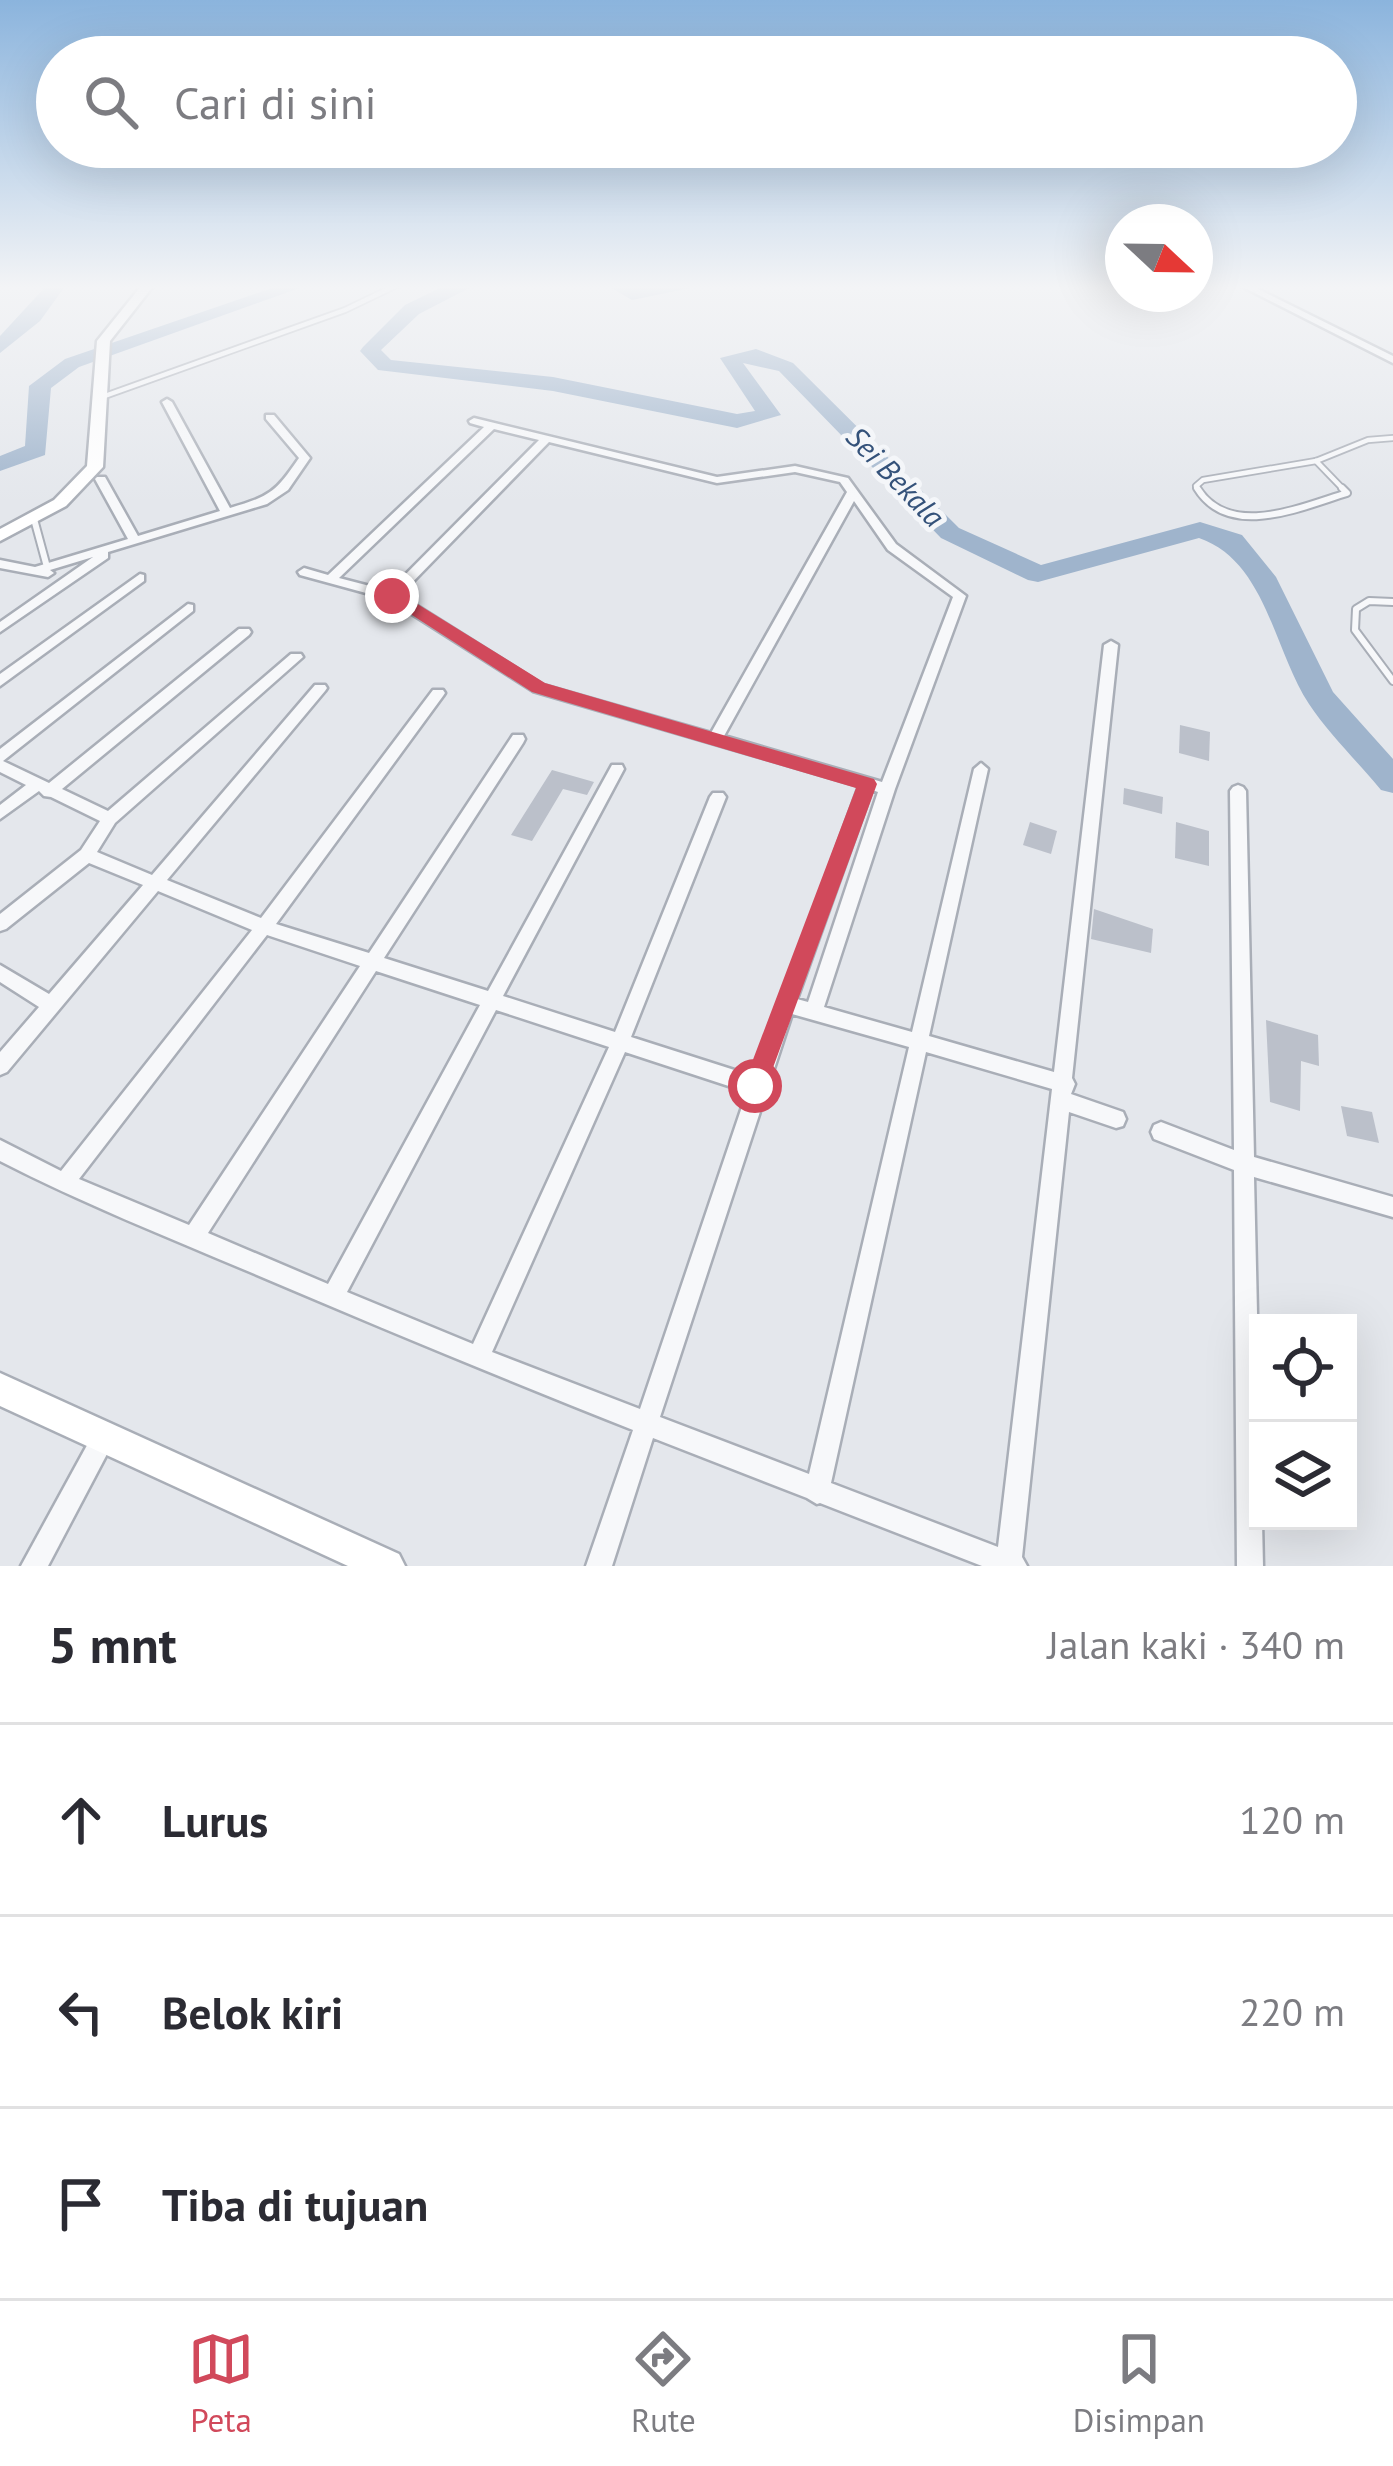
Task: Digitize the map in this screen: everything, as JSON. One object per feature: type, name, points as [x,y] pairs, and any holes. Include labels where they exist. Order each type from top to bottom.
[{"type":"main road","points":[[0,536],[34,519],[86,482],[95,467],[102,358]]},
{"type":"main road","points":[[0,1389],[387,1566]]},
{"type":"street","points":[[167,402],[227,514]]},
{"type":"street","points":[[44,568],[274,496],[305,458],[270,417]]},
{"type":"street","points":[[474,421],[717,480],[795,469],[844,480],[892,547],[960,596],[887,790],[813,1013]]},
{"type":"street","points":[[330,579],[492,425]]},
{"type":"street","points":[[392,596],[546,439]]},
{"type":"street","points":[[101,479],[135,541]]},
{"type":"street","points":[[715,740],[853,492]]},
{"type":"street","points":[[0,628],[116,546]]},
{"type":"street","points":[[0,564],[44,568],[68,580]]},
{"type":"street","points":[[304,572],[392,596],[538,688],[887,790]]},
{"type":"street","points":[[0,681],[140,578]]},
{"type":"street","points":[[0,757],[188,608]]},
{"type":"street","points":[[0,813],[42,788],[244,632]]},
{"type":"street","points":[[0,1150],[64,1183],[478,1358],[1012,1565],[1111,645]]},
{"type":"street","points":[[0,924],[87,855],[110,819],[296,657]]},
{"type":"street","points":[[0,1066],[320,688]]},
{"type":"street","points":[[64,1183],[265,927],[438,693]]},
{"type":"street","points":[[192,1238],[518,740]]},
{"type":"street","points":[[0,766],[110,819]]},
{"type":"street","points":[[332,1297],[617,769]]},
{"type":"street","points":[[817,1492],[981,769]]},
{"type":"street","points":[[599,1566],[755,1086],[868,784]]},
{"type":"street","points":[[1238,791],[1250,1566]]},
{"type":"street","points":[[478,1358],[620,1043],[718,797]]},
{"type":"street","points":[[87,855],[154,886],[265,927],[755,1086]]},
{"type":"street","points":[[806,950],[831,957]]},
{"type":"street","points":[[0,973],[51,1005]]},
{"type":"street","points":[[786,1004],[1065,1093],[1116,1119]]},
{"type":"street","points":[[1161,1132],[1243,1164],[1393,1207]]},
{"type":"street","points":[[34,1566],[105,1435]]},
{"type":"lane","points":[[96,400],[212,358]]},
{"type":"lane","points":[[1316,461],[1347,493],[1257,519],[1214,507],[1196,486],[1203,480],[1316,461],[1368,440],[1393,438]]},
{"type":"lane","points":[[34,519],[44,568]]},
{"type":"lane","points":[[1393,602],[1369,601],[1356,608],[1355,630],[1393,681]]},
{"type":"building","points":[[1180,725],[1210,732],[1209,761],[1179,753]]},
{"type":"building","points":[[552,770],[594,782],[587,795],[563,789],[532,841],[511,835]]},
{"type":"building","points":[[1124,788],[1163,797],[1162,814],[1123,804]]},
{"type":"building","points":[[1030,822],[1057,831],[1051,854],[1023,845]]},
{"type":"building","points":[[1176,822],[1209,831],[1209,866],[1175,858]]},
{"type":"building","points":[[1094,909],[1153,929],[1151,953],[1091,939]]},
{"type":"building","points":[[1266,1020],[1318,1035],[1319,1066],[1301,1061],[1300,1111],[1270,1102]]},
{"type":"building","points":[[1341,1106],[1372,1112],[1379,1143],[1347,1136]]},
{"type":"waterway","name":"Sei Bekala","points":[[0,464],[37,450],[40,386],[86,358]]},
{"type":"waterway","name":"Sei Bekala","points":[[377,358],[385,366],[553,384],[737,421],[770,415],[742,382],[730,358]]},
{"type":"waterway","name":"Sei Bekala","points":[[764,358],[786,367],[950,533],[1038,574],[1200,530],[1233,541],[1262,577],[1321,698],[1393,781]]},
{"type":"route","points":[[392,596],[538,688],[868,784],[755,1086]]}]
